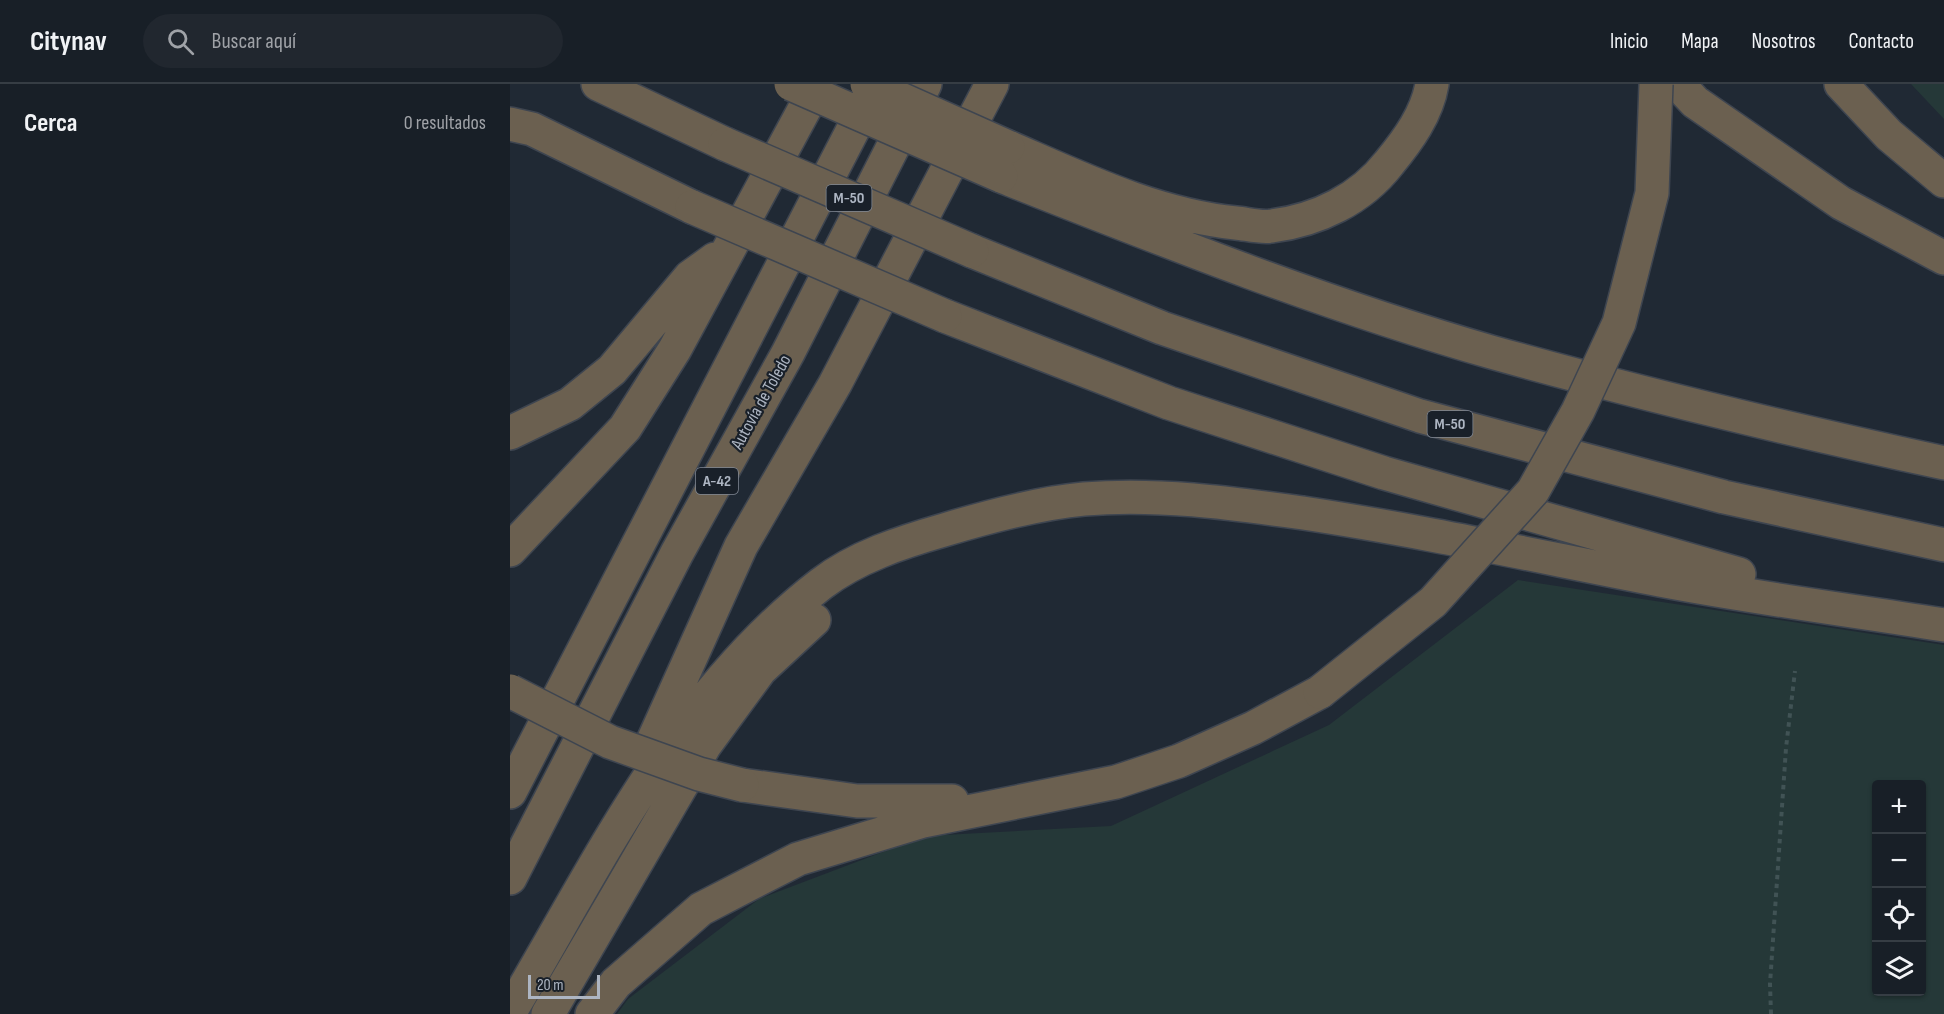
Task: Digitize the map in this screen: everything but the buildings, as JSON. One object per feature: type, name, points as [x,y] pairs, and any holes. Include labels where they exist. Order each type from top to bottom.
[{"type":"highway","name":"M-50","points":[[598,84],[725,144],[972,251],[1162,328],[1420,416],[1724,497],[1944,545]]},
{"type":"highway","points":[[791,84],[1005,161],[1207,220],[1271,226],[1331,210],[1373,183],[1407,140],[1429,99],[1432,84]]},
{"type":"highway","points":[[510,550],[625,428],[675,349],[818,84]]},
{"type":"highway","points":[[867,84],[1005,161],[1216,261],[1490,351],[1751,421],[1944,463]]},
{"type":"highway","name":"A-42","points":[[510,792],[877,84]]},
{"type":"highway","name":"Autovía de Toledo","points":[[510,878],[677,553],[788,353],[925,84]]},
{"type":"highway","points":[[600,855],[741,546],[835,384],[992,84]]},
{"type":"highway","points":[[592,1014],[616,983],[701,909],[798,858],[923,820],[1116,782],[1179,761],[1253,728],[1320,692],[1433,602],[1533,491],[1578,411],[1619,323],[1652,193],[1656,84]]},
{"type":"highway","points":[[1678,84],[1695,102],[1841,203],[1944,258]]},
{"type":"highway","points":[[1841,84],[1889,135],[1944,181]]},
{"type":"highway","points":[[510,124],[532,129],[692,207],[945,316],[1169,403],[1384,473],[1671,555],[1931,623]]},
{"type":"highway","points":[[510,433],[570,404],[612,370],[690,277],[728,249]]},
{"type":"highway","points":[[510,1012],[600,855],[681,729],[740,656],[823,582],[868,556],[912,539],[979,519],[1082,499],[1196,498],[1405,528],[1665,580],[1931,623]]},
{"type":"highway","points":[[548,1014],[705,745],[760,670],[833,603],[910,554],[979,519]]},
{"type":"highway","points":[[510,691],[610,742],[699,774],[742,785],[857,801],[936,802],[1047,795]]},
{"type":"path","points":[[1771,1014],[1770,984],[1785,760],[1795,671]]},
{"type":"shaded area","points":[[1911,84],[1944,84],[1944,119]]},
{"type":"shaded area","points":[[1518,580],[1944,645],[1944,1014],[617,1014],[628,999],[759,899],[925,836],[1111,826],[1329,725]]}]
